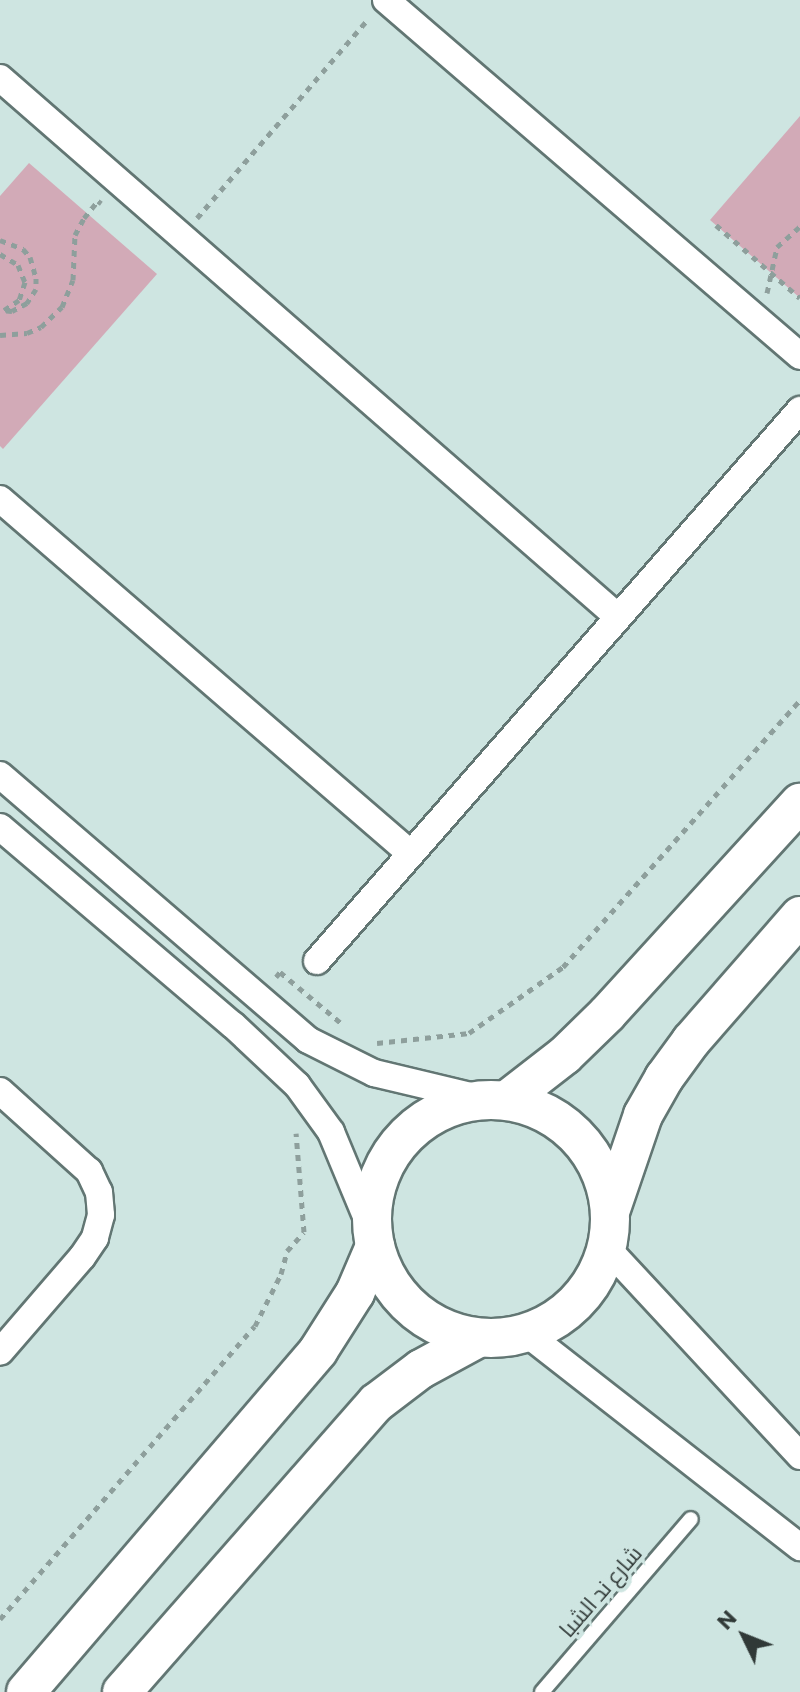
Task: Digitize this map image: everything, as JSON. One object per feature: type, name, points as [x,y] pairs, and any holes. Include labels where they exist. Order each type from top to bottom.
[{"type":"main road","points":[[497,1100],[565,1055],[607,1014],[800,803]]},
{"type":"main road","points":[[611,1209],[606,1182],[594,1158],[578,1136],[557,1119],[533,1106],[497,1100],[455,1105],[425,1119],[400,1141],[383,1169],[373,1201],[374,1240],[385,1274],[401,1298],[423,1317],[449,1331],[478,1338],[526,1333],[554,1321],[578,1301],[596,1276],[607,1248],[611,1209],[643,1115],[664,1078],[691,1041],[800,916]]},
{"type":"main road","points":[[26,1692],[318,1351],[355,1293],[374,1240]]},
{"type":"main road","points":[[122,1692],[376,1403],[421,1369],[478,1338]]},
{"type":"street","points":[[380,6],[800,356]]},
{"type":"street","points":[[0,78],[618,617]]},
{"type":"street","points":[[317,961],[800,410]]},
{"type":"street","points":[[0,499],[411,854]]},
{"type":"street","points":[[0,775],[256,999],[308,1040],[374,1073],[497,1100]]},
{"type":"street","points":[[0,827],[243,1034],[297,1085],[318,1111],[342,1154],[374,1240]]},
{"type":"street","points":[[0,1091],[89,1171],[99,1192],[101,1215],[95,1238],[82,1257],[0,1352]]},
{"type":"street","points":[[607,1248],[800,1456]]},
{"type":"street","points":[[526,1333],[800,1547]]},
{"type":"lane","name":"شارع ند الشبا","points":[[542,1692],[691,1519]]},
{"type":"path","points":[[181,236],[380,6]]},
{"type":"path","points":[[0,335],[27,333],[41,327],[62,307],[73,280],[74,244],[79,226],[98,201],[109,210]]},
{"type":"path","points":[[716,225],[800,298]]},
{"type":"path","points":[[762,323],[777,247],[800,226]]},
{"type":"path","points":[[0,240],[23,249],[30,257],[36,278],[36,289],[27,303],[20,309],[1,310]]},
{"type":"path","points":[[0,254],[18,265],[25,282],[19,300],[1,310]]},
{"type":"path","points":[[368,1040],[406,1042],[469,1033],[563,967],[800,700]]},
{"type":"path","points":[[256,999],[280,972],[346,1028]]},
{"type":"path","points":[[0,1619],[255,1326],[276,1284],[287,1251],[304,1232],[296,1129]]},
{"type":"shaded area","points":[[800,116],[800,298],[710,220]]},
{"type":"shaded area","points":[[29,163],[157,274],[3,449],[0,446],[0,196]]}]
